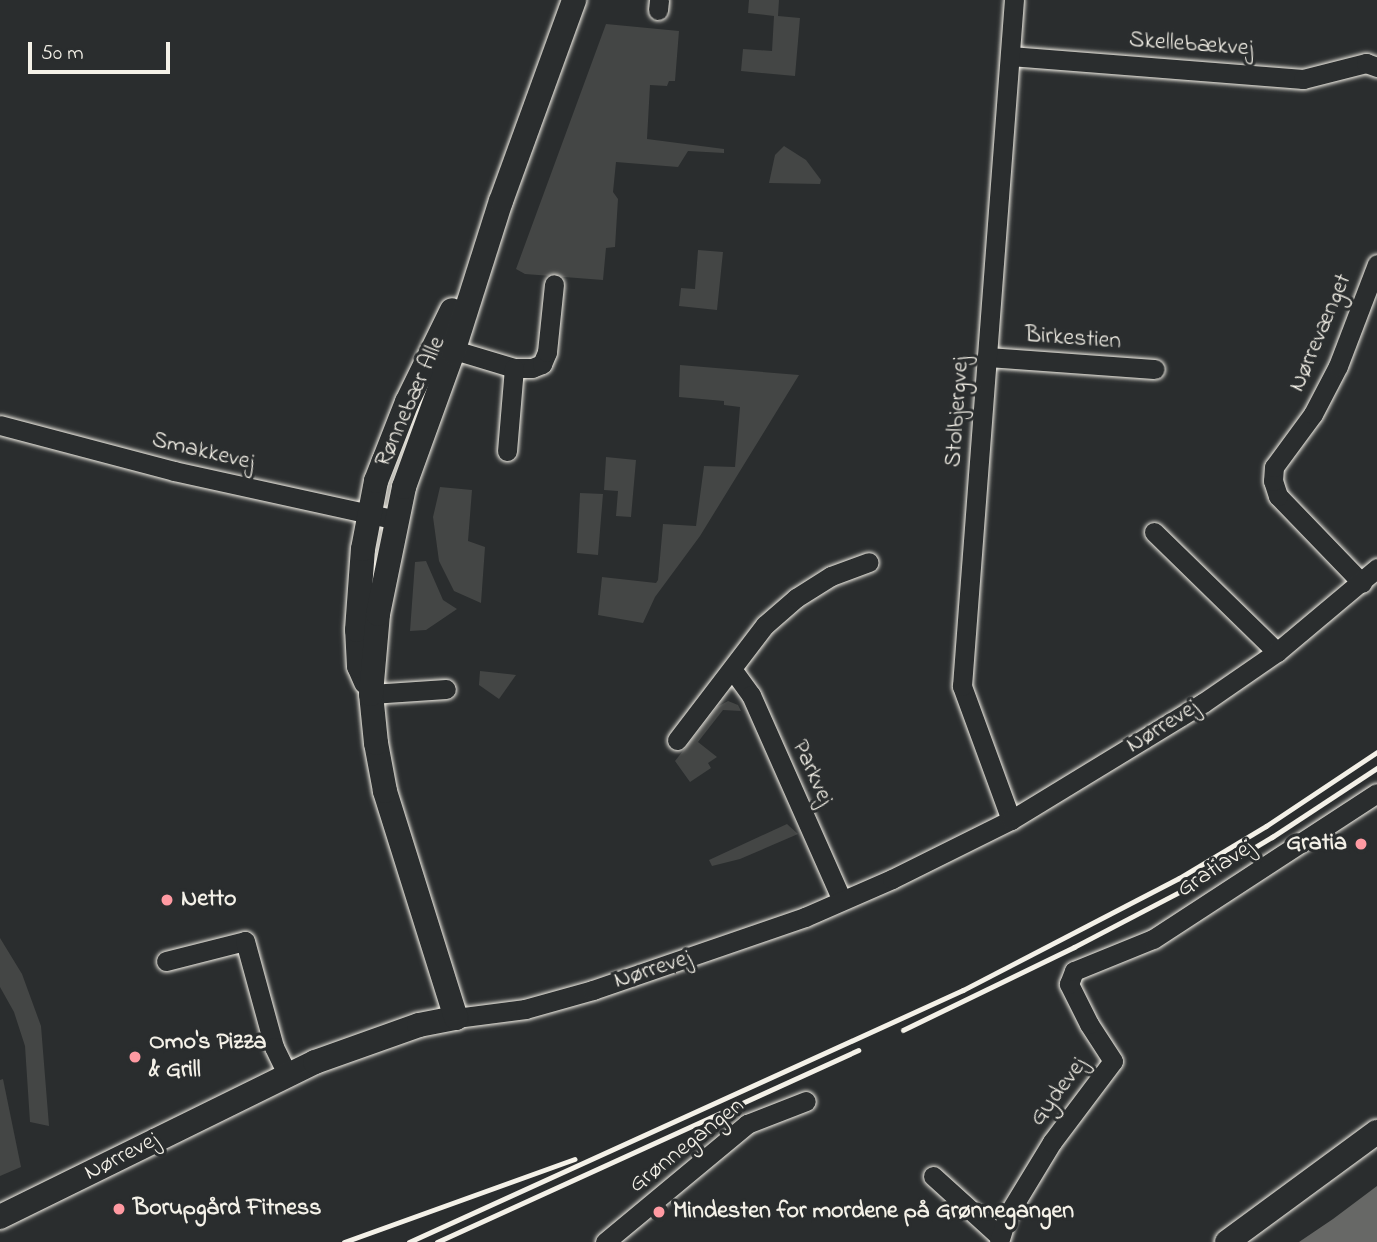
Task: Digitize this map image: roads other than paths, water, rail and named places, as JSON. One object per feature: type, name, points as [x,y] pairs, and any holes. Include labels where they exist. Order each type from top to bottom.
[{"type":"main road","name":"Rønnebær Alle","points":[[456,1018],[385,791],[371,694],[378,614],[404,487],[445,348],[574,0]]},
{"type":"main road","name":"Rønnebær Alle","points":[[371,694],[359,666],[357,630],[376,481],[407,402],[445,348]]},
{"type":"main road","name":"Nørrevej","points":[[0,1217],[287,1074],[342,1050],[419,1025],[456,1018]]},
{"type":"main road","points":[[1227,1242],[1377,1132]]},
{"type":"street","name":"Stolbjergvej","points":[[1011,820],[962,686],[1014,0]]},
{"type":"street","name":"Skellebækvej","points":[[1010,56],[1303,79],[1372,65]]},
{"type":"street","name":"Nørrevænget","points":[[1362,583],[1278,496],[1273,481],[1274,467],[1313,414],[1339,366],[1377,264]]},
{"type":"street","points":[[445,348],[514,368],[531,369],[542,364],[547,352],[554,284]]},
{"type":"street","name":"Birkestien","points":[[987,357],[1154,369]]},
{"type":"street","points":[[507,451],[514,368]]},
{"type":"street","name":"Smakkevej","points":[[0,425],[109,455],[396,520]]},
{"type":"street","points":[[1154,532],[1277,652]]},
{"type":"street","points":[[677,740],[765,625],[796,598],[831,576],[869,562]]},
{"type":"street","name":"Nørrevej","points":[[456,1018],[525,1009],[593,990],[793,921],[1011,820],[1203,703],[1277,652],[1377,568]]},
{"type":"street","name":"Parkvej","points":[[732,669],[751,695],[842,900]]},
{"type":"street","points":[[371,694],[446,689]]},
{"type":"street","name":"Gratiavej","points":[[1074,971],[1153,939],[1377,793]]},
{"type":"street","points":[[166,961],[245,942],[274,1046],[287,1074]]},
{"type":"street","name":"Gydevej","points":[[999,1238],[1052,1142],[1113,1061],[1089,1024],[1069,984],[1074,971]]},
{"type":"street","name":"Grønnegangen","points":[[604,1242],[747,1124],[806,1101]]},
{"type":"street","points":[[933,1176],[999,1238]]},
{"type":"railway","points":[[409,1242],[963,990],[1179,878],[1266,826],[1377,752]]},
{"type":"railway","points":[[903,1030],[1074,947],[1183,890],[1272,837],[1377,768]]},
{"type":"railway","points":[[437,1242],[858,1050]]},
{"type":"railway","points":[[344,1242],[574,1159]]},
{"type":"place","name":"Gratia","points":[[1361,844]]},
{"type":"place","name":"Netto","points":[[167,900]]},
{"type":"place","name":"Omo's Pizza & Grill","points":[[135,1057]]},
{"type":"place","name":"Borupgård Fitness","points":[[119,1209]]},
{"type":"place","name":"Mindesten for mordene på Grønnegangen","points":[[659,1212]]}]
